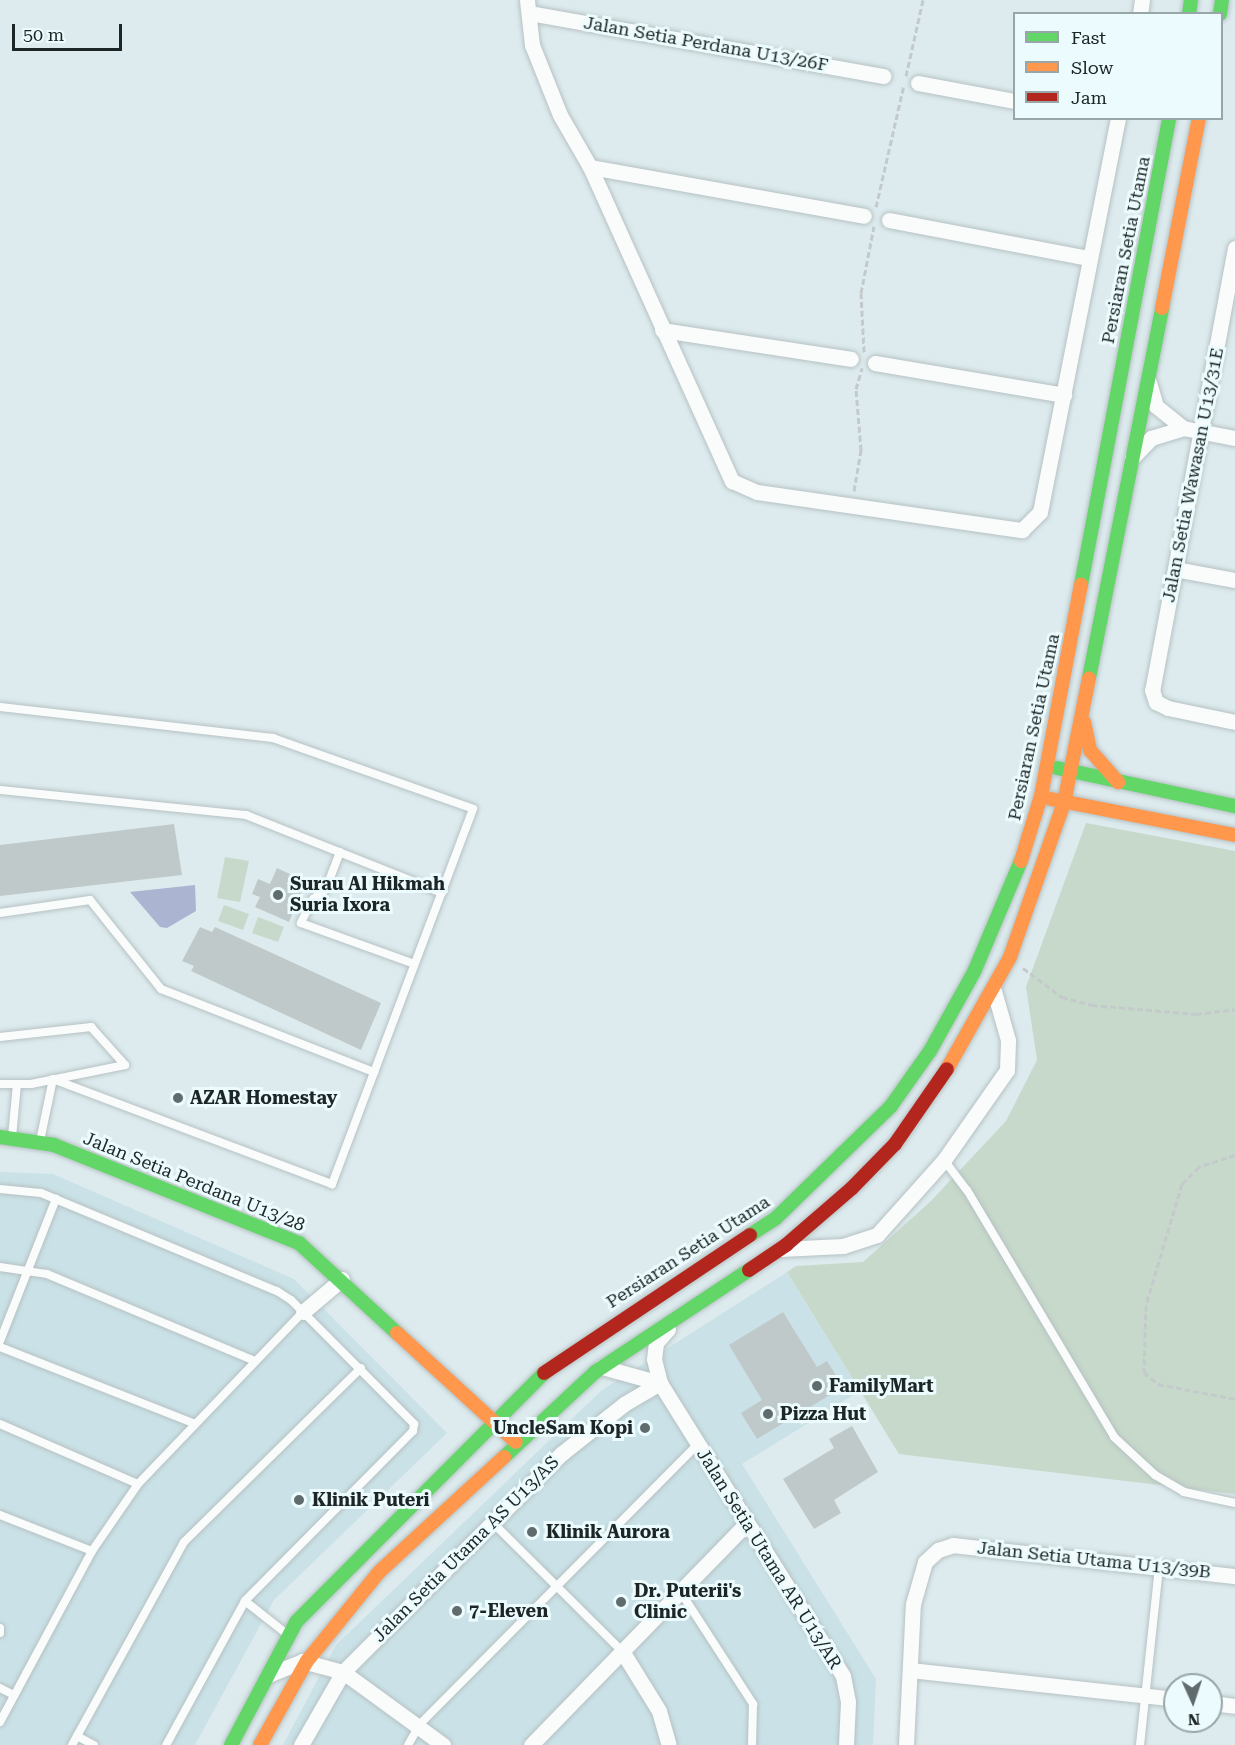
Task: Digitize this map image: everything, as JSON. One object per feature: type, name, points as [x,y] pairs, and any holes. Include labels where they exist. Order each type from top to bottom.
[{"type":"street","points":[[528,6],[532,45],[560,115],[590,167],[732,481],[757,492],[1012,531],[1030,527],[1040,512],[1064,395],[1113,120]]},
{"type":"street","name":"Jalan Setia Perdana U13/26F","points":[[528,6],[884,76]]},
{"type":"street","points":[[918,82],[1013,101]]},
{"type":"street","name":"Persiaran Setia Utama","points":[[231,1745],[287,1634],[493,1421],[547,1370],[583,1344],[776,1218],[891,1106],[930,1051],[974,972],[1011,892],[1041,796],[1170,120]]},
{"type":"street","points":[[260,1745],[307,1661],[380,1572],[516,1442],[602,1367],[686,1309],[780,1249],[852,1188],[895,1144],[954,1061],[994,991],[1010,957],[1064,803],[1199,120]]},
{"type":"street","points":[[590,167],[864,216]]},
{"type":"street","points":[[889,220],[1089,258]]},
{"type":"street","name":"Jalan Setia Wawasan U13/31E","points":[[1235,248],[1231,294],[1201,431],[1152,690],[1156,702],[1168,708],[1235,722]]},
{"type":"street","points":[[662,330],[851,359]]},
{"type":"street","points":[[875,363],[1064,395]]},
{"type":"street","points":[[1147,376],[1156,406],[1183,428]]},
{"type":"street","points":[[1130,461],[1151,438],[1183,428],[1235,438]]},
{"type":"street","points":[[1175,569],[1235,580]]},
{"type":"street","points":[[1082,712],[1090,750],[1118,782]]},
{"type":"street","points":[[1048,766],[1235,806]]},
{"type":"street","points":[[1041,796],[1064,803],[1235,836]]},
{"type":"street","points":[[780,1249],[843,1246],[877,1235],[944,1160],[1007,1070],[1009,1047],[994,991]]},
{"type":"street","name":"Jalan Setia Perdana U13/28","points":[[6,1138],[40,1141],[299,1243],[342,1279],[516,1442]]},
{"type":"street","points":[[303,1312],[342,1279]]},
{"type":"street","points":[[602,1367],[660,1383],[654,1359],[656,1342],[686,1309]]},
{"type":"street","name":"Jalan Setia Utama AR U13/AR","points":[[660,1383],[745,1525],[843,1676],[848,1702],[846,1745]]},
{"type":"street","name":"Jalan Setia Utama AS U13/AS","points":[[301,1745],[343,1672],[592,1427],[660,1383]]},
{"type":"street","points":[[531,1745],[745,1525]]},
{"type":"street","name":"Jalan Setia Utama U13/39B","points":[[910,1670],[917,1580],[926,1562],[953,1545],[1235,1576]]},
{"type":"street","points":[[622,1651],[659,1711],[669,1745]]},
{"type":"street","points":[[268,1675],[307,1661],[343,1672],[420,1724],[443,1745]]},
{"type":"street","points":[[906,1745],[910,1670],[1163,1698]]},
{"type":"lane","points":[[0,707],[273,738],[473,809],[332,1184],[53,1079]]},
{"type":"lane","points":[[0,790],[246,816],[442,892]]},
{"type":"lane","points":[[340,852],[326,889],[313,899],[301,923],[414,964]]},
{"type":"lane","points":[[0,913],[90,900],[161,989],[374,1072]]},
{"type":"lane","points":[[0,1037],[92,1027],[125,1065],[53,1079],[0,1084]]},
{"type":"lane","points":[[40,1141],[53,1079]]},
{"type":"lane","points":[[6,1138],[17,1084]]},
{"type":"lane","points":[[944,1160],[968,1190],[1114,1437],[1155,1475],[1184,1492],[1235,1503]]},
{"type":"lane","points":[[0,1189],[56,1198],[277,1291],[303,1312],[412,1417],[413,1431],[245,1601],[166,1745]]},
{"type":"lane","points":[[0,1341],[56,1198]]},
{"type":"lane","points":[[0,1267],[28,1269],[255,1361]]},
{"type":"lane","points":[[0,1722],[92,1551],[138,1484],[193,1423],[303,1312]]},
{"type":"lane","points":[[0,1347],[193,1423]]},
{"type":"lane","points":[[72,1745],[184,1542],[361,1368]]},
{"type":"lane","points":[[0,1424],[138,1484]]},
{"type":"lane","points":[[408,1745],[420,1724],[555,1585],[697,1445]]},
{"type":"lane","points":[[0,1515],[92,1551]]},
{"type":"lane","points":[[493,1523],[622,1651]]},
{"type":"lane","points":[[1140,1745],[1159,1568]]},
{"type":"lane","points":[[680,1591],[753,1704],[752,1745]]},
{"type":"lane","points":[[245,1601],[287,1634]]},
{"type":"lane","points":[[0,1628],[0,1633]]},
{"type":"lane","points":[[0,1688],[14,1695]]},
{"type":"lane","points":[[77,1736],[94,1745]]},
{"type":"path","points":[[852,505],[861,450],[856,409],[864,354],[861,293],[881,174],[923,0]]},
{"type":"path","points":[[1010,957],[1062,997],[1092,1005],[1196,1014],[1235,1010]]},
{"type":"path","points":[[1235,1155],[1199,1167],[1182,1184],[1146,1305],[1144,1372],[1158,1384],[1235,1399]]},
{"type":"shaded area","points":[[0,1172],[53,1174],[294,1279],[447,1433],[274,1600],[195,1745],[0,1745]]},
{"type":"shaded area","points":[[787,1272],[860,1391],[742,1464],[876,1679],[873,1745],[283,1745],[336,1645],[602,1390]]},
{"type":"green space","points":[[1086,823],[1235,851],[1235,1494],[899,1454],[787,1272],[796,1266],[863,1262],[931,1201],[1006,1121],[1037,1060],[1026,987]]},
{"type":"green space","points":[[225,857],[249,861],[240,902],[217,898]]},
{"type":"green space","points":[[224,905],[249,914],[243,930],[218,921]]},
{"type":"green space","points":[[258,917],[284,927],[278,942],[252,933]]},
{"type":"water","points":[[195,885],[196,911],[167,928],[160,927],[130,892]]},
{"type":"building","points":[[174,824],[182,875],[0,896],[0,845]]},
{"type":"building","name":"Surau Al Hikmah Suria Ixora","points":[[277,868],[294,876],[289,888],[301,893],[289,922],[255,907],[260,897],[252,894],[258,879],[270,884]]},
{"type":"building","points":[[200,927],[212,932],[215,927],[381,1003],[361,1050],[191,971],[194,966],[182,961]]},
{"type":"building","points":[[783,1312],[817,1367],[827,1361],[843,1387],[757,1439],[741,1413],[762,1400],[729,1345]]},
{"type":"building","points":[[852,1426],[878,1472],[834,1500],[841,1513],[814,1529],[783,1479],[834,1448],[829,1439]]},
{"type":"traffic: fast","points":[[1189,12],[1191,0]]},
{"type":"traffic: fast","points":[[1220,12],[1222,0]]},
{"type":"traffic: fast","points":[[1081,585],[1169,120]]},
{"type":"traffic: fast","points":[[1089,678],[1162,308]]},
{"type":"traffic: fast","points":[[1057,768],[1235,806]]},
{"type":"traffic: fast","points":[[750,1235],[776,1218],[891,1106],[930,1051],[974,972],[1021,861]]},
{"type":"traffic: fast","points":[[0,1137],[54,1145],[299,1243],[397,1333]]},
{"type":"traffic: fast","points":[[504,1457],[595,1372],[749,1270]]},
{"type":"traffic: fast","points":[[231,1745],[296,1622],[544,1373]]},
{"type":"traffic: slow","points":[[1162,308],[1199,120]]},
{"type":"traffic: slow","points":[[1021,861],[1041,796],[1081,585]]},
{"type":"traffic: slow","points":[[947,1069],[1010,957],[1064,803],[1089,678]]},
{"type":"traffic: slow","points":[[1084,722],[1090,750],[1118,782]]},
{"type":"traffic: slow","points":[[1051,799],[1235,835]]},
{"type":"traffic: slow","points":[[397,1333],[516,1442]]},
{"type":"traffic: slow","points":[[260,1745],[307,1661],[379,1572],[504,1457]]},
{"type":"traffic: jam","points":[[749,1270],[786,1245],[852,1188],[895,1144],[947,1069]]},
{"type":"traffic: jam","points":[[544,1373],[750,1235]]},
{"type":"place","name":"Surau Al Hikmah Suria Ixora","points":[[278,895]]},
{"type":"place","name":"AZAR Homestay","points":[[178,1098]]},
{"type":"place","name":"FamilyMart","points":[[817,1386]]},
{"type":"place","name":"Pizza Hut","points":[[768,1414]]},
{"type":"place","name":"UncleSam Kopi","points":[[645,1428]]},
{"type":"place","name":"Klinik Puteri","points":[[299,1500]]},
{"type":"place","name":"Klinik Aurora","points":[[532,1532]]},
{"type":"place","name":"Dr. Puterii's Clinic","points":[[621,1602]]},
{"type":"place","name":"7-Eleven","points":[[457,1611]]}]
